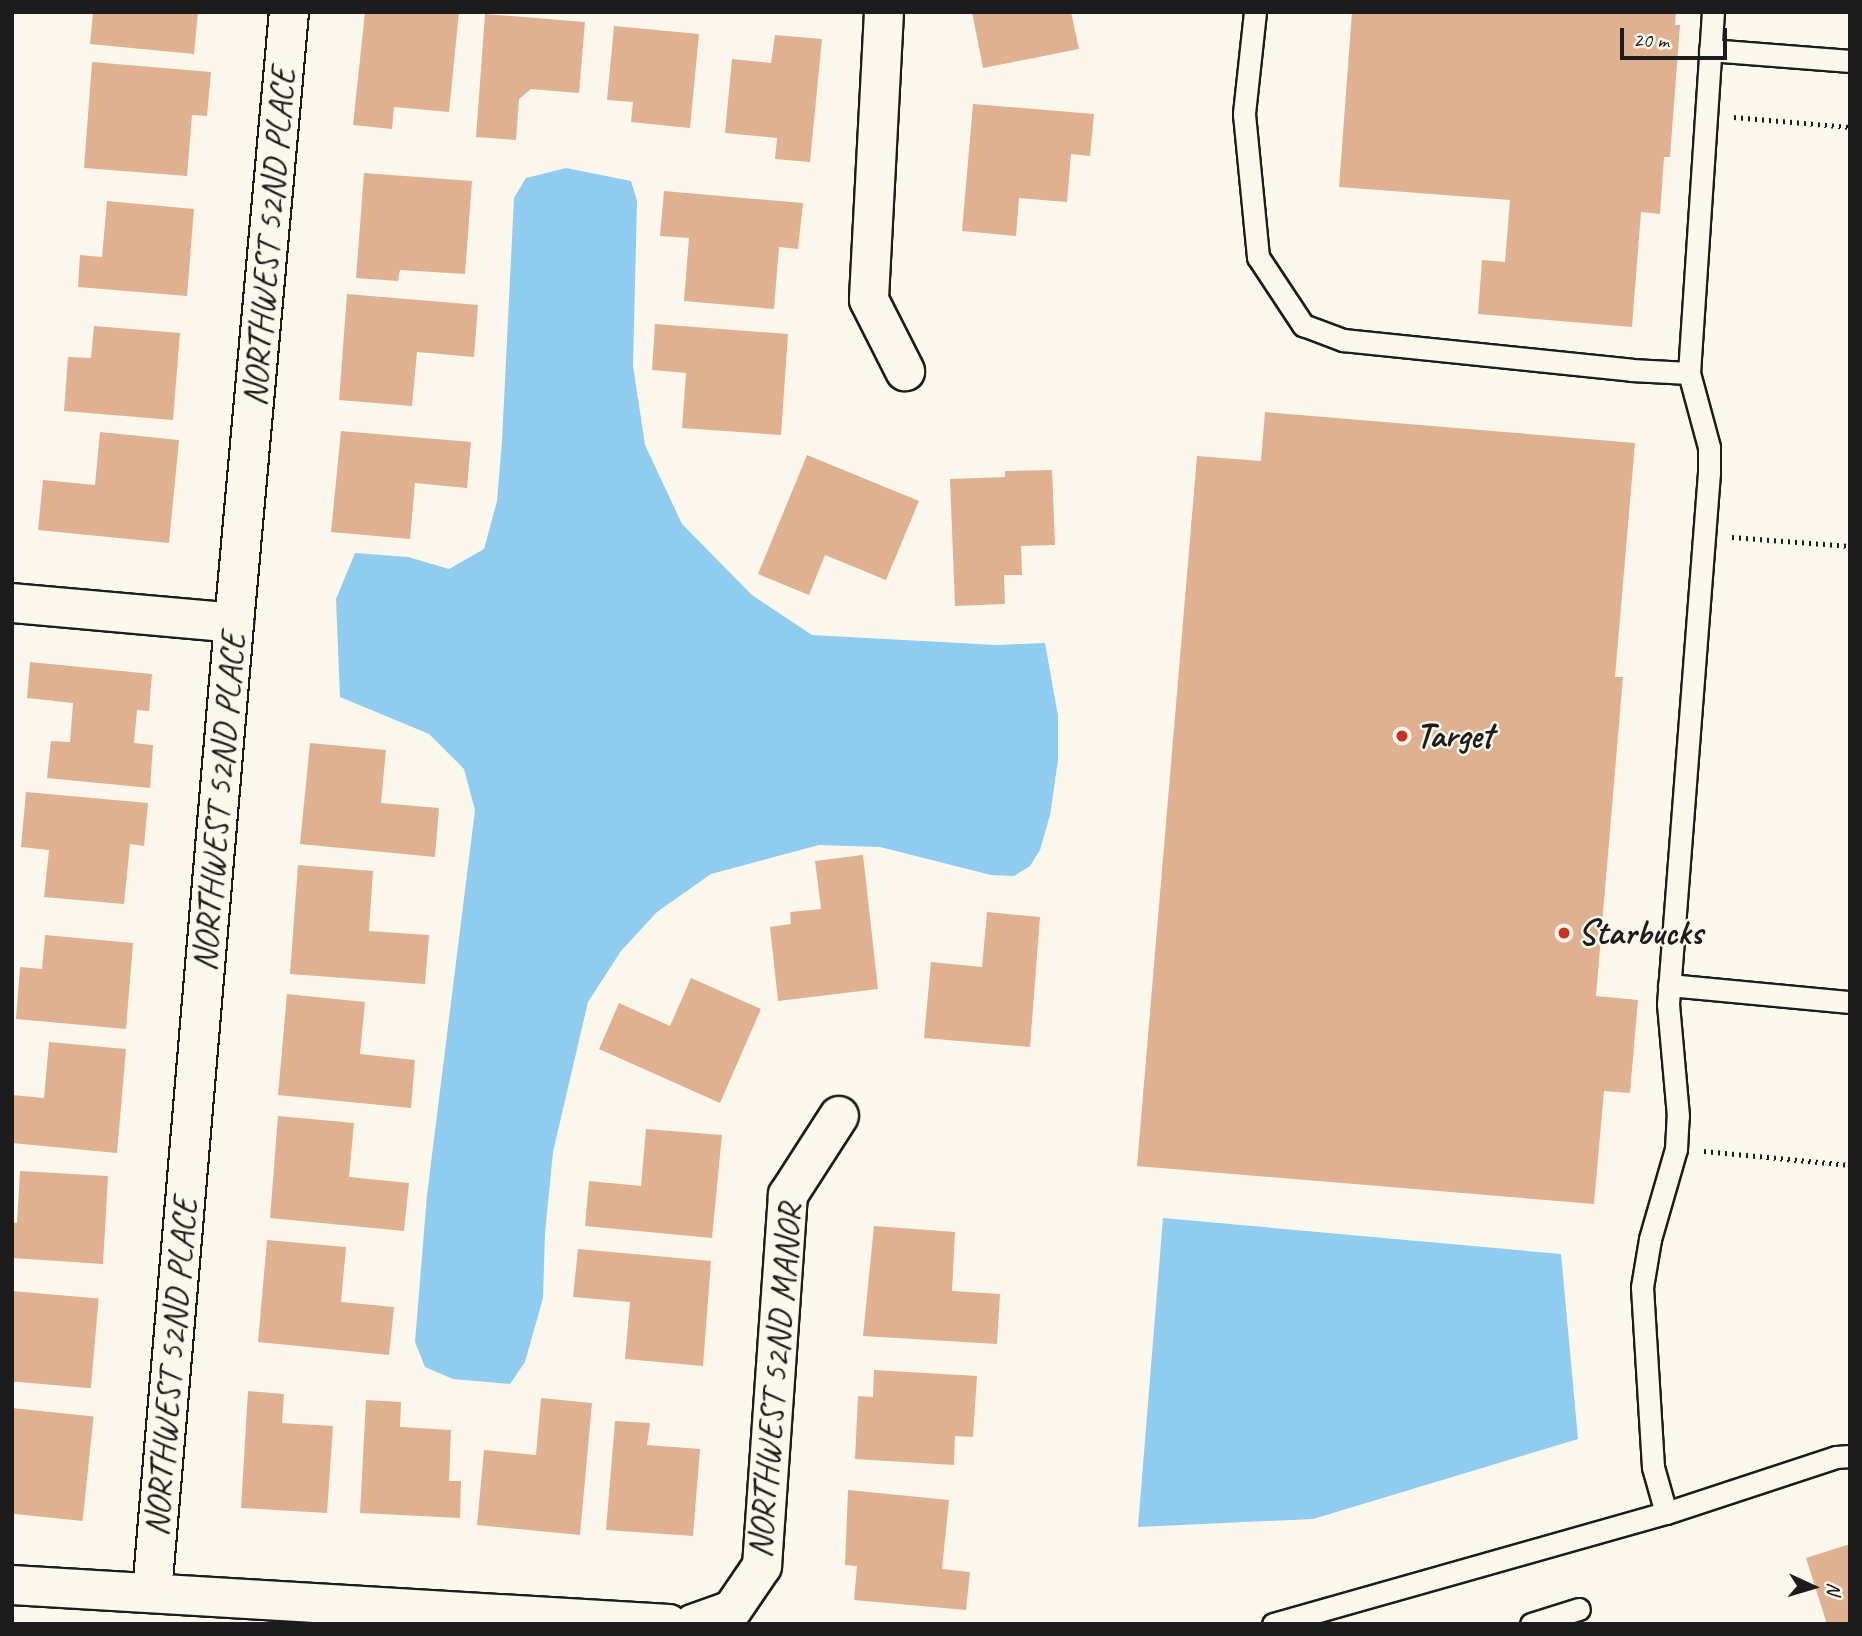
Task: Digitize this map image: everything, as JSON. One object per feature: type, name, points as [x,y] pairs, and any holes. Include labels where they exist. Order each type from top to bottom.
[{"type":"street","name":"NORTHWEST 52ND PLACE","points":[[152,1592],[289,12]]},
{"type":"street","points":[[884,12],[869,300],[905,371]]},
{"type":"street","points":[[12,603],[234,623]]},
{"type":"street","name":"NORTHWEST 52ND MANOR","points":[[693,1624],[732,1610],[762,1566],[788,1195],[839,1116]]},
{"type":"street","points":[[12,1585],[669,1624]]},
{"type":"lane","points":[[1255,12],[1244,114],[1258,257],[1303,325],[1343,340],[1631,370],[1689,373]]},
{"type":"lane","points":[[1666,1513],[1653,1467],[1642,1287],[1650,1239],[1676,1149],[1678,1115],[1668,1033],[1669,985],[1709,447],[1689,373],[1713,12]]},
{"type":"lane","points":[[1710,50],[1850,61]]},
{"type":"lane","points":[[1669,985],[1850,1002]]},
{"type":"lane","points":[[1273,1624],[1666,1513],[1836,1457],[1850,1456]]},
{"type":"lane","points":[[1531,1624],[1579,1609]]},
{"type":"path","points":[[1706,115],[1850,127]]},
{"type":"path","points":[[1703,534],[1850,546]]},
{"type":"path","points":[[1676,1149],[1850,1165]]},
{"type":"water","points":[[566,168],[631,181],[637,201],[633,366],[645,445],[682,524],[752,595],[812,635],[996,645],[1045,643],[1058,716],[1058,760],[1050,815],[1040,850],[1030,866],[1014,876],[991,875],[880,847],[819,845],[711,874],[657,912],[621,951],[588,1002],[553,1152],[545,1233],[543,1298],[525,1362],[510,1384],[453,1379],[425,1367],[415,1342],[427,1195],[475,810],[464,769],[429,734],[340,697],[336,599],[355,553],[408,557],[449,569],[484,549],[497,501],[514,198],[526,178]]},
{"type":"water","points":[[1163,1218],[1561,1254],[1578,1439],[1313,1519],[1138,1527]]},
{"type":"building","points":[[93,12],[198,12],[194,54],[90,44]]},
{"type":"building","points":[[365,12],[459,12],[449,112],[394,107],[392,129],[353,125]]},
{"type":"building","points":[[972,12],[1071,12],[1079,49],[983,68]]},
{"type":"building","points":[[1352,12],[1676,12],[1675,25],[1680,25],[1670,157],[1664,157],[1660,214],[1641,212],[1632,327],[1478,314],[1482,260],[1505,262],[1510,200],[1339,187]]},
{"type":"building","points":[[485,14],[585,22],[579,93],[531,89],[519,99],[516,140],[476,137]]},
{"type":"building","points":[[614,26],[699,34],[690,128],[631,122],[633,102],[607,100]]},
{"type":"building","points":[[775,35],[822,39],[810,162],[775,159],[777,138],[725,133],[732,59],[771,63]]},
{"type":"building","points":[[92,62],[211,72],[207,116],[192,115],[187,176],[84,168]]},
{"type":"building","points":[[973,104],[1094,114],[1090,156],[1071,154],[1067,202],[1019,198],[1016,236],[962,231]]},
{"type":"building","points":[[364,173],[472,181],[465,274],[400,270],[398,281],[356,278]]},
{"type":"building","points":[[664,191],[803,203],[798,249],[779,247],[774,309],[684,301],[689,238],[660,236]]},
{"type":"building","points":[[107,201],[194,209],[187,296],[78,287],[80,255],[102,257]]},
{"type":"building","points":[[347,294],[478,305],[474,357],[417,352],[412,406],[339,400]]},
{"type":"building","points":[[655,324],[788,334],[781,435],[682,428],[686,373],[652,370]]},
{"type":"building","points":[[94,326],[180,333],[173,420],[64,411],[68,357],[91,358]]},
{"type":"building","points":[[1265,412],[1635,443],[1615,677],[1623,677],[1596,996],[1638,1000],[1630,1093],[1604,1091],[1594,1204],[1137,1166],[1197,456],[1261,461]]},
{"type":"building","points":[[341,431],[471,442],[467,488],[415,483],[410,539],[331,532]]},
{"type":"building","points":[[100,432],[179,440],[169,543],[38,530],[43,480],[95,485]]},
{"type":"building","points":[[807,455],[919,501],[886,580],[825,555],[809,595],[758,574]]},
{"type":"building","points":[[1052,470],[1055,545],[1021,546],[1022,575],[1004,575],[1005,604],[955,606],[950,479],[1005,477],[1005,471]]},
{"type":"building","points":[[30,662],[152,674],[149,711],[137,710],[134,743],[153,745],[150,788],[47,778],[51,741],[70,742],[73,703],[27,698]]},
{"type":"building","points":[[310,743],[386,750],[381,803],[439,808],[435,857],[300,844]]},
{"type":"building","points":[[26,792],[148,803],[144,846],[130,844],[124,904],[44,897],[49,850],[21,847]]},
{"type":"building","points":[[863,855],[878,989],[778,1001],[770,927],[791,924],[790,912],[821,909],[815,861]]},
{"type":"building","points":[[298,865],[373,871],[369,931],[429,935],[425,984],[290,974]]},
{"type":"building","points":[[987,912],[1040,917],[1030,1047],[924,1038],[931,962],[982,967]]},
{"type":"building","points":[[45,935],[133,943],[126,1029],[16,1019],[20,967],[42,969]]},
{"type":"building","points":[[691,978],[761,1009],[720,1103],[599,1049],[619,1003],[670,1026]]},
{"type":"building","points":[[287,994],[365,1002],[360,1054],[415,1060],[411,1108],[278,1095]]},
{"type":"building","points":[[49,1042],[126,1049],[117,1153],[12,1143],[12,1095],[44,1098]]},
{"type":"building","points":[[278,1116],[354,1123],[349,1177],[409,1183],[404,1231],[270,1218]]},
{"type":"building","points":[[646,1129],[722,1135],[712,1238],[585,1226],[589,1181],[641,1186]]},
{"type":"building","points":[[20,1171],[108,1176],[103,1264],[12,1258],[12,1222],[17,1223]]},
{"type":"building","points":[[874,1226],[955,1232],[952,1291],[1000,1294],[997,1344],[863,1336]]},
{"type":"building","points":[[267,1240],[346,1247],[341,1302],[394,1307],[389,1355],[258,1342]]},
{"type":"building","points":[[578,1249],[711,1261],[703,1366],[625,1359],[630,1302],[573,1297]]},
{"type":"building","points":[[12,1291],[99,1299],[91,1388],[12,1381]]},
{"type":"building","points":[[874,1370],[977,1376],[973,1437],[955,1436],[954,1465],[855,1459],[858,1396],[873,1397]]},
{"type":"building","points":[[248,1391],[284,1394],[282,1423],[333,1426],[327,1513],[241,1508]]},
{"type":"building","points":[[541,1398],[592,1403],[580,1535],[477,1525],[484,1450],[536,1455]]},
{"type":"building","points":[[366,1400],[401,1402],[400,1427],[451,1430],[449,1481],[461,1481],[460,1518],[360,1513]]},
{"type":"building","points":[[12,1408],[94,1417],[83,1521],[12,1514]]},
{"type":"building","points":[[615,1421],[650,1423],[647,1445],[700,1449],[693,1536],[606,1530]]},
{"type":"building","points":[[848,1490],[949,1500],[942,1569],[970,1572],[966,1610],[854,1600],[857,1566],[845,1565]]},
{"type":"building","points":[[1850,1544],[1850,1624],[1827,1624],[1806,1558]]},
{"type":"place","name":"Target","points":[[1402,736]]},
{"type":"place","name":"Starbucks","points":[[1564,933]]}]
